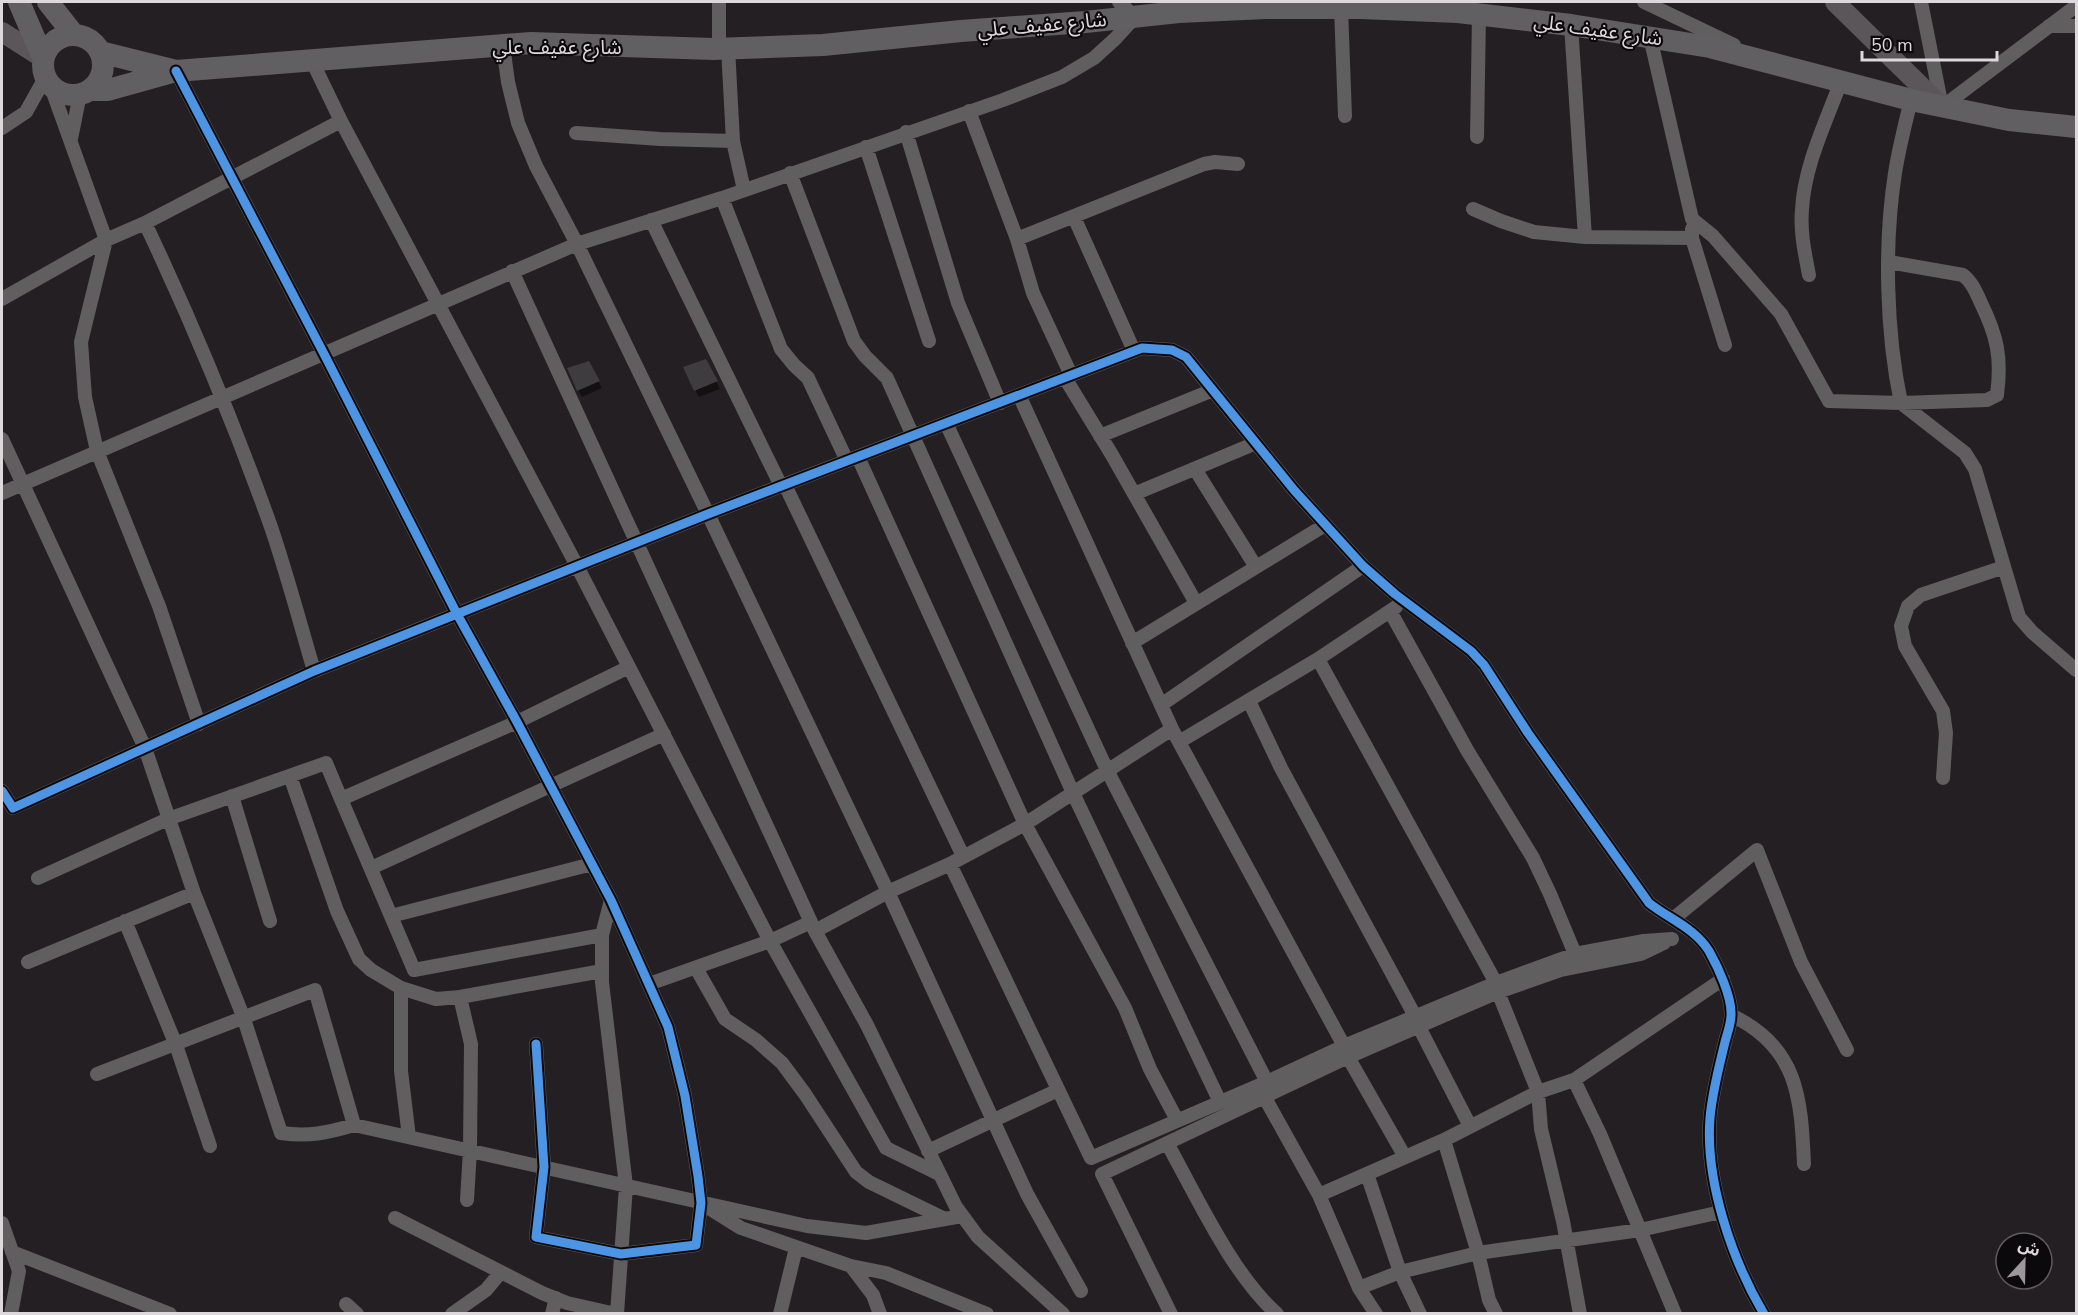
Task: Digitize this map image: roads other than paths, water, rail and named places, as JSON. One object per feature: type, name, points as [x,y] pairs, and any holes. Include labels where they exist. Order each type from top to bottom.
[{"type":"main road","points":[[19,2],[47,74],[60,93],[70,95],[85,92],[100,77],[103,68],[100,52],[89,40],[74,35],[64,37],[55,41],[47,49],[47,74]]},
{"type":"main road","points":[[48,2],[74,35]]},
{"type":"main road","name":"شارع عفيف علي","points":[[85,92],[108,90],[176,72],[531,43],[724,48],[823,45],[1127,9],[1179,12],[1266,8],[1341,8],[1479,15],[1571,25],[1650,37],[1710,47],[1942,107],[2009,120],[2076,127]]},
{"type":"main road","name":"شارع عفيف علي","points":[[100,52],[176,72]]},
{"type":"street","points":[[719,2],[733,141],[744,190]]},
{"type":"street","points":[[1644,2],[1768,62]]},
{"type":"street","points":[[1835,2],[1942,107]]},
{"type":"street","points":[[1921,2],[1942,107]]},
{"type":"street","points":[[1942,107],[2076,6]]},
{"type":"street","points":[[1341,8],[1344,116]]},
{"type":"street","points":[[2,493],[323,352],[577,244],[722,198],[1062,76],[1094,58],[1115,39],[1127,9]]},
{"type":"street","points":[[1478,137],[1479,15]]},
{"type":"street","points":[[1571,25],[1585,237]]},
{"type":"street","points":[[2049,26],[2076,26]]},
{"type":"street","points":[[2,32],[47,74],[106,240],[81,342],[85,397],[97,451],[159,606],[200,724]]},
{"type":"street","points":[[1650,37],[1692,219],[1692,238],[1725,345]]},
{"type":"street","points":[[503,45],[518,123],[536,166],[577,244],[708,514],[888,892],[1027,1194],[1081,1291]]},
{"type":"street","points":[[312,61],[341,121],[577,566],[770,941],[886,1148],[939,1174]]},
{"type":"street","points":[[176,72],[457,614],[611,900],[649,984],[668,1027],[685,1096],[701,1203],[696,1245],[621,1254],[536,1236],[544,1167],[536,1044]]},
{"type":"street","points":[[2,128],[26,112],[47,74]]},
{"type":"street","points":[[1809,275],[1801,228],[1802,208],[1809,170],[1841,81]]},
{"type":"street","points":[[71,139],[85,92]]},
{"type":"street","points":[[1911,100],[1895,172],[1889,226],[1894,373],[1901,403],[1965,453],[1975,469],[2019,617],[2032,632],[2076,670]]},
{"type":"street","points":[[969,111],[1017,239],[1033,293],[1068,376],[1196,603]]},
{"type":"street","points":[[2,299],[106,240],[145,223],[231,176],[341,121]]},
{"type":"street","points":[[906,132],[958,303],[1000,402]]},
{"type":"street","points":[[576,134],[733,141]]},
{"type":"street","points":[[866,147],[929,341]]},
{"type":"street","points":[[1017,239],[1204,164],[1215,162],[1238,165]]},
{"type":"street","points":[[790,173],[854,341],[887,378],[1073,793],[1220,1102]]},
{"type":"street","points":[[722,198],[781,349],[808,378],[852,459],[1025,824],[1125,1008],[1150,1069],[1177,1120]]},
{"type":"street","points":[[1473,209],[1534,232],[1585,237],[1692,238]]},
{"type":"street","points":[[1074,217],[1134,351]]},
{"type":"street","points":[[1692,219],[1713,236],[1781,314],[1829,401],[1901,403],[1987,400],[1997,394],[1998,344],[1970,280],[1963,275],[1889,262]]},
{"type":"street","points":[[651,220],[963,856]]},
{"type":"street","points":[[145,223],[179,294],[271,528],[314,672]]},
{"type":"street","points":[[512,271],[813,926],[867,1025],[939,1174],[978,1237],[1063,1314]]},
{"type":"street","points":[[2,791],[13,808],[314,672],[708,514],[1142,348],[1172,350],[1186,357],[1294,490],[1364,566],[1404,600],[1463,644],[1484,665],[1528,733],[1649,903],[1697,936],[1708,950],[1723,979],[1731,1015],[1716,1079],[1710,1119],[1711,1163],[1721,1212],[1750,1290],[1764,1314]]},
{"type":"street","points":[[1100,436],[1213,390]]},
{"type":"street","points":[[1018,395],[1172,729],[1405,1157]]},
{"type":"street","points":[[946,423],[1107,770],[1268,1082]]},
{"type":"street","points":[[2,439],[146,748],[194,893],[243,1016],[281,1133],[302,1136],[354,1125],[807,1226],[866,1233],[963,1216]]},
{"type":"street","points":[[1134,494],[1256,443]]},
{"type":"street","points":[[1195,469],[1256,567]]},
{"type":"street","points":[[1132,643],[1325,525]]},
{"type":"street","points":[[1161,705],[1364,566]]},
{"type":"street","points":[[1943,778],[1946,733],[1943,711],[1905,646],[1901,626],[1908,606],[1921,595],[2004,567]]},
{"type":"street","points":[[1179,742],[1318,659],[1404,600]]},
{"type":"street","points":[[1390,611],[1467,750],[1533,858],[1575,954]]},
{"type":"street","points":[[1318,659],[1497,988],[1538,1092],[1541,1129],[1567,1240],[1581,1314]]},
{"type":"street","points":[[341,799],[517,722],[629,667]]},
{"type":"street","points":[[1249,701],[1281,768],[1470,1126]]},
{"type":"street","points":[[649,984],[813,926],[950,864],[1025,824],[1172,729]]},
{"type":"street","points":[[370,868],[664,735]]},
{"type":"street","points":[[38,878],[168,819],[326,763],[414,970],[602,936]]},
{"type":"street","points":[[290,776],[337,910],[359,959],[371,970],[400,988],[436,999],[460,997],[602,971]]},
{"type":"street","points":[[232,796],[270,921]]},
{"type":"street","points":[[1673,920],[1757,850],[1801,962],[1848,1050]]},
{"type":"street","points":[[391,916],[592,864]]},
{"type":"street","points":[[950,864],[1090,1158],[1575,954],[1644,941],[1672,939]]},
{"type":"street","points":[[28,962],[194,893]]},
{"type":"street","points":[[395,1218],[567,1303],[616,1314],[626,1186],[602,982],[602,936],[611,900]]},
{"type":"street","points":[[124,921],[176,1045],[210,1146]]},
{"type":"street","points":[[1497,988],[1561,970],[1641,954],[1688,929]]},
{"type":"street","points":[[696,968],[725,1019],[756,1040],[782,1063],[856,1172],[869,1182],[945,1219]]},
{"type":"street","points":[[1318,1195],[1443,1140],[1538,1092],[1574,1080],[1723,979]]},
{"type":"street","points":[[400,988],[401,1071],[409,1137]]},
{"type":"street","points":[[97,1074],[315,990],[354,1125]]},
{"type":"street","points":[[460,997],[471,1044],[467,1200]]},
{"type":"street","points":[[1731,1015],[1750,1024],[1774,1045],[1792,1074],[1801,1110],[1804,1164]]},
{"type":"street","points":[[1171,1314],[1102,1174],[1265,1098],[1346,1052]]},
{"type":"street","points":[[1574,1080],[1600,1134],[1675,1314]]},
{"type":"street","points":[[928,1151],[1058,1090]]},
{"type":"street","points":[[1265,1098],[1318,1195],[1359,1288],[1376,1314]]},
{"type":"street","points":[[1443,1140],[1478,1253],[1489,1300],[1496,1314]]},
{"type":"street","points":[[1167,1143],[1213,1227],[1251,1287],[1277,1314]]},
{"type":"street","points":[[1366,1174],[1401,1272],[1420,1314]]},
{"type":"street","points":[[701,1203],[741,1228],[851,1266],[886,1273],[987,1314]]},
{"type":"street","points":[[1359,1288],[1401,1272],[1478,1253],[1640,1230],[1721,1212]]},
{"type":"street","points":[[2,1223],[19,1271],[11,1314]]},
{"type":"street","points":[[780,1314],[796,1248]]},
{"type":"street","points":[[12,1252],[170,1314]]},
{"type":"street","points":[[851,1266],[873,1295],[880,1314]]},
{"type":"street","points":[[452,1314],[486,1290],[501,1272]]},
{"type":"street","points":[[552,1314],[556,1298]]}]
